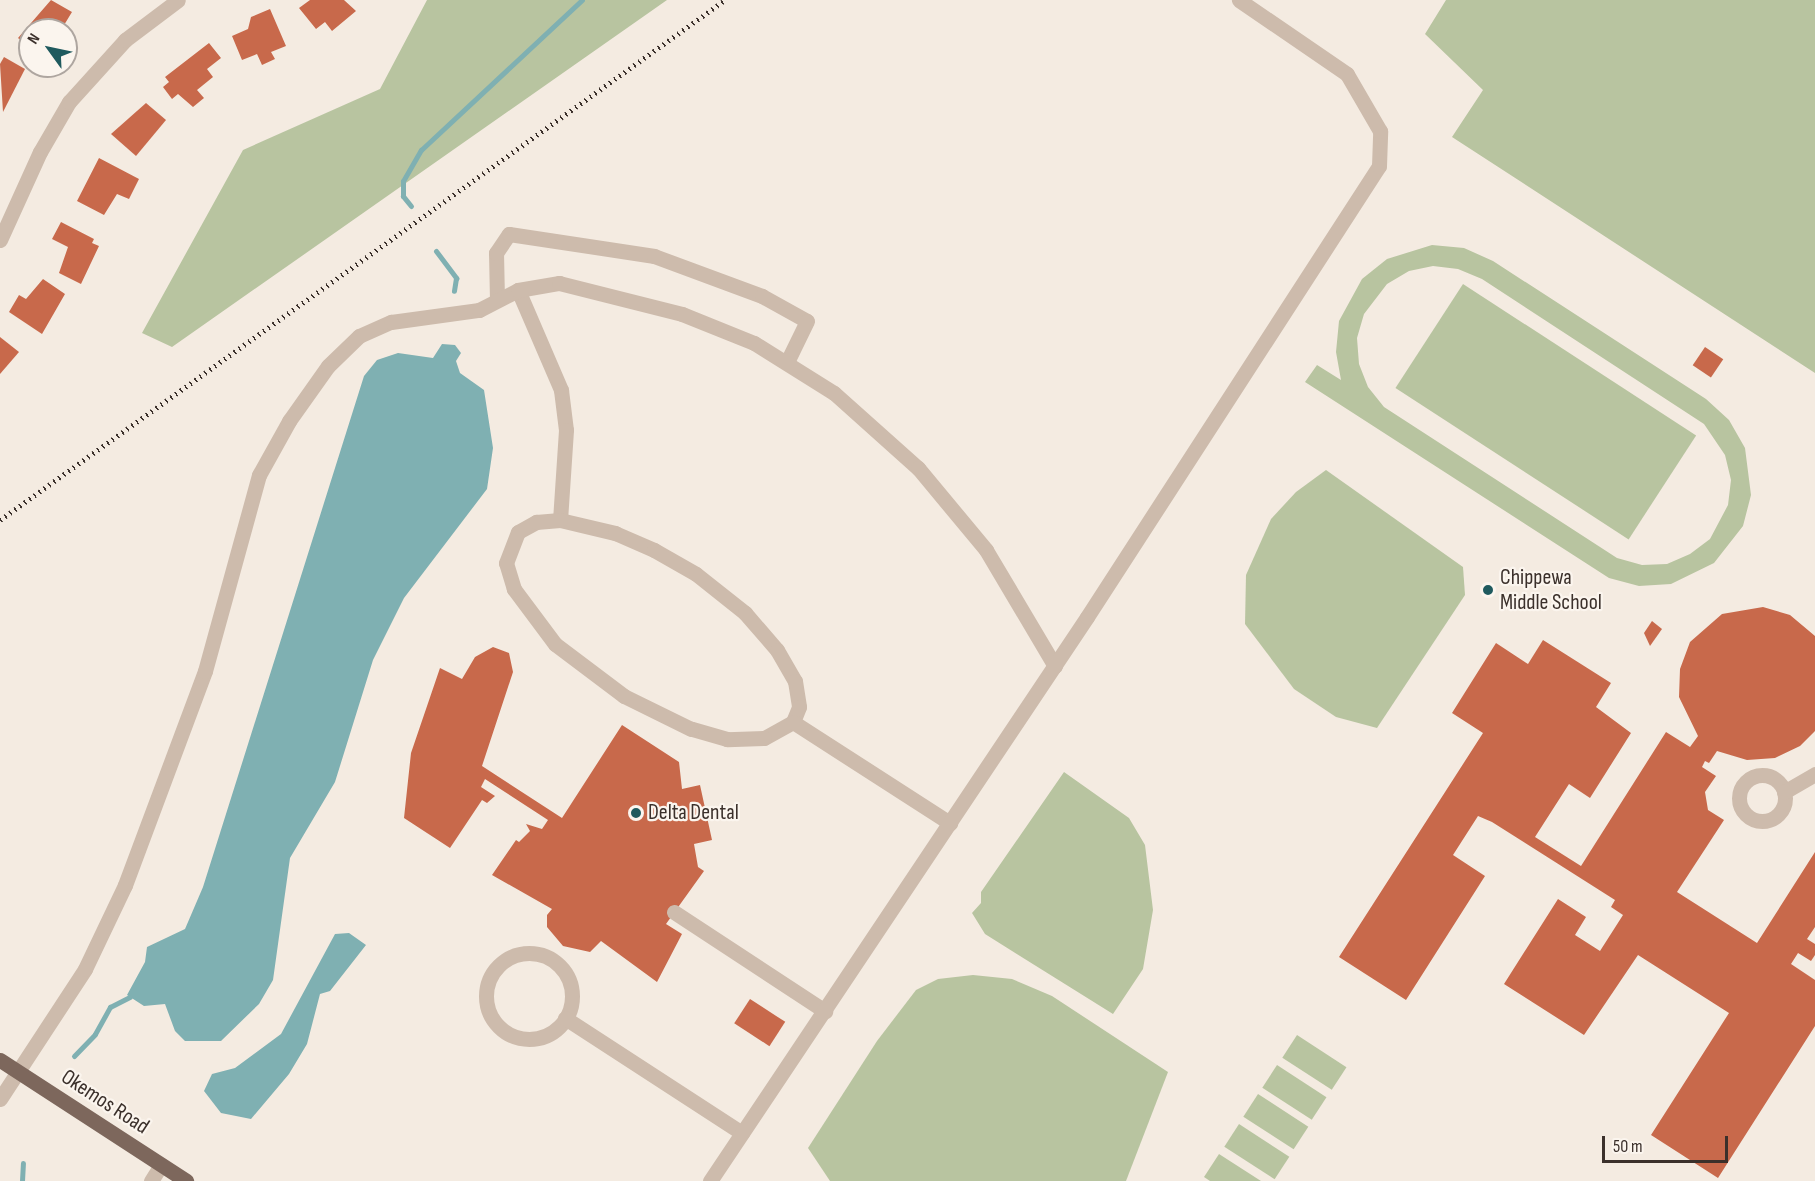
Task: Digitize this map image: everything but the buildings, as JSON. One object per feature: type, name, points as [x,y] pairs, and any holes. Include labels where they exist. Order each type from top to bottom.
[{"type":"main road","name":"Okemos Road","points":[[0,1060],[186,1181]]},
{"type":"street","points":[[0,240],[40,152],[69,102],[125,40],[178,0]]},
{"type":"street","points":[[710,1181],[1054,666],[1378,166],[1382,154],[1380,131],[1347,74],[1239,0]]},
{"type":"street","points":[[497,300],[496,253],[508,234],[654,256],[762,296],[807,321],[787,362]]},
{"type":"street","points":[[0,1099],[86,969],[125,885],[205,671],[259,475],[289,421],[328,366],[359,336],[391,322],[479,310],[518,290],[560,283],[682,314],[754,343],[787,362],[864,417],[925,476],[986,550],[1054,666]]},
{"type":"street","points":[[518,290],[561,390],[566,430],[560,520]]},
{"type":"street","points":[[560,520],[615,533],[654,550],[696,574],[745,613],[777,650],[795,681],[799,707],[793,722],[764,738],[727,739],[690,729],[624,696],[555,644],[514,589],[506,563],[513,539],[526,526],[560,520]]},
{"type":"street","points":[[793,722],[950,823]]},
{"type":"street","points":[[1784,792],[1815,774]]},
{"type":"street","points":[[674,912],[825,1011]]},
{"type":"street","points":[[523,953],[552,960],[570,984],[571,1005],[565,1018],[555,1030],[536,1038],[506,1032],[488,1007],[488,987],[496,968],[523,953]]},
{"type":"street","points":[[565,1018],[742,1133]]},
{"type":"street","points":[[151,1181],[161,1165]]},
{"type":"green space","points":[[427,0],[667,0],[172,347],[142,333],[243,150],[380,89]]},
{"type":"green space","points":[[1446,0],[1815,0],[1815,373],[1452,137],[1483,90],[1425,34]]},
{"type":"green space","points":[[1432,245],[1464,248],[1493,261],[1706,399],[1729,420],[1745,448],[1751,495],[1743,526],[1714,563],[1671,584],[1639,586],[1609,578],[1305,382],[1317,365],[1341,380],[1336,352],[1339,321],[1362,279],[1387,259]],"holes":[[[1433,266],[1458,269],[1482,279],[1704,424],[1725,455],[1731,480],[1728,505],[1710,539],[1690,554],[1667,564],[1642,565],[1617,558],[1384,407],[1368,387],[1359,364],[1357,338],[1364,314],[1387,284],[1409,271]]]},
{"type":"green space","points":[[1463,284],[1696,435],[1629,539],[1395,388]]},
{"type":"green space","points":[[1326,470],[1463,567],[1465,595],[1377,728],[1336,717],[1294,689],[1245,624],[1246,575],[1271,519],[1296,492]]},
{"type":"green space","points":[[1064,772],[1129,818],[1145,845],[1153,910],[1143,969],[1113,1014],[985,934],[972,913],[981,903],[981,892]]},
{"type":"green space","points":[[973,975],[1012,979],[1052,996],[1168,1072],[1126,1181],[830,1181],[808,1148],[877,1041],[916,990],[938,979]]},
{"type":"green space","points":[[1297,1035],[1346,1067],[1332,1090],[1282,1058]]},
{"type":"green space","points":[[1277,1065],[1326,1097],[1312,1120],[1262,1088]]},
{"type":"green space","points":[[1258,1094],[1308,1127],[1294,1149],[1243,1117]]},
{"type":"green space","points":[[1239,1124],[1289,1157],[1275,1179],[1224,1147]]},
{"type":"green space","points":[[1219,1154],[1261,1181],[1210,1181],[1204,1177]]},
{"type":"water","points":[[442,344],[455,345],[461,353],[456,361],[460,373],[484,390],[493,448],[487,489],[404,598],[373,660],[335,782],[290,858],[273,980],[259,1004],[221,1041],[185,1041],[175,1031],[165,1004],[144,1006],[127,995],[145,962],[147,947],[185,929],[203,887],[364,376],[377,360],[398,353],[433,358]]},
{"type":"water","points":[[349,933],[366,945],[330,991],[320,994],[307,1044],[289,1074],[251,1119],[221,1113],[204,1091],[212,1074],[235,1068],[281,1034],[335,934]]},
{"type":"waterway","points":[[411,206],[403,196],[403,181],[421,150],[582,0]]},
{"type":"waterway","points":[[436,251],[456,278],[454,291]]},
{"type":"waterway","points":[[74,1056],[95,1034],[110,1007],[130,997]]},
{"type":"waterway","points":[[22,1181],[23,1163]]},
{"type":"railway","points":[[0,520],[725,0]]},
{"type":"place","name":"Chippewa Middle School","points":[[1488,590]]},
{"type":"place","name":"Delta Dental","points":[[636,813]]}]
